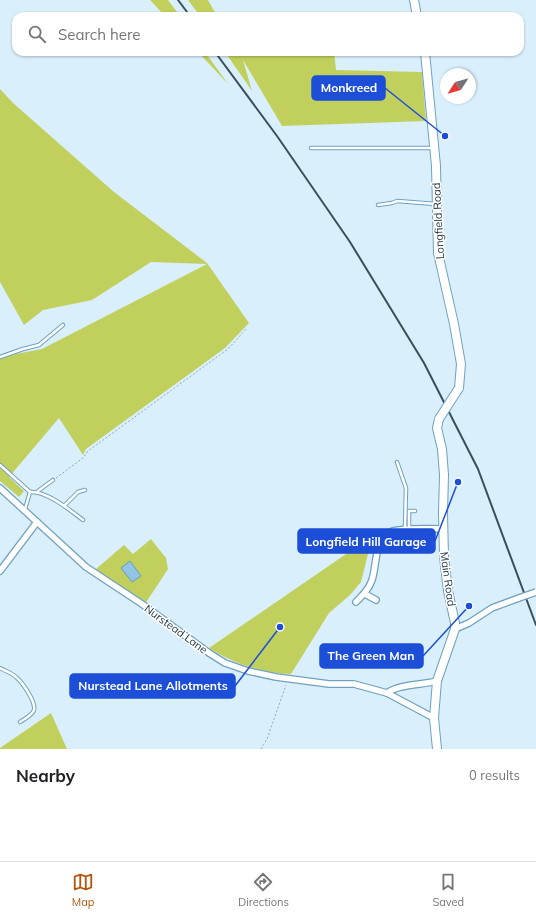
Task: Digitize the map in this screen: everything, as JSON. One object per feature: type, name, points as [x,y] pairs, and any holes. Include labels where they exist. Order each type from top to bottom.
[{"type":"main road","points":[[414,0],[416,12]]},
{"type":"main road","name":"Longfield Road","points":[[425,56],[434,148],[438,253],[454,324],[461,364],[459,388]]},
{"type":"main road","name":"Main Road","points":[[437,749],[434,718],[437,680],[455,629],[455,623],[448,591],[446,571],[443,529],[444,476],[442,448],[437,428],[439,419],[459,388]]},
{"type":"street","name":"Nurstead Lane","points":[[0,488],[86,567],[142,604],[209,653],[225,662],[248,671],[288,679],[329,684],[354,684],[387,693],[434,718]]},
{"type":"street","points":[[0,571],[37,522]]},
{"type":"street","points":[[356,602],[365,594],[372,580],[379,544],[390,532],[407,529],[443,529]]},
{"type":"street","points":[[455,629],[469,623],[492,608],[536,592]]},
{"type":"street","points":[[365,594],[376,600]]},
{"type":"street","points":[[387,693],[393,689],[427,684],[437,680]]},
{"type":"lane","points":[[311,148],[434,148]]},
{"type":"lane","points":[[378,205],[397,201],[437,204]]},
{"type":"lane","points":[[0,357],[39,345],[63,325]]},
{"type":"lane","points":[[396,462],[406,488],[407,529]]},
{"type":"lane","points":[[0,465],[30,492],[38,491],[53,480]]},
{"type":"lane","points":[[64,506],[78,492],[85,490]]},
{"type":"lane","points":[[38,491],[64,506],[83,520]]},
{"type":"lane","points":[[24,510],[30,492]]},
{"type":"lane","points":[[407,529],[409,511],[415,511]]},
{"type":"lane","points":[[0,668],[18,679],[26,689],[34,704],[33,713],[20,722]]},
{"type":"path","points":[[53,480],[83,458],[88,451],[228,349],[247,328]]},
{"type":"path","points":[[261,749],[267,739],[288,679]]},
{"type":"green space","points":[[150,0],[168,0],[177,12],[161,12]]},
{"type":"green space","points":[[188,0],[208,0],[215,12],[197,12]]},
{"type":"green space","points":[[202,56],[208,56],[228,84]]},
{"type":"green space","points":[[228,56],[334,56],[336,70],[422,72],[426,121],[282,126],[243,60],[252,91]]},
{"type":"green space","points":[[0,89],[13,103],[114,192],[207,263],[249,323],[225,348],[86,449],[83,455],[59,418],[9,477],[24,491],[19,497],[0,481],[0,357],[42,349],[207,264],[151,262],[92,300],[43,310],[24,325],[0,282]]},
{"type":"green space","points":[[374,530],[361,582],[350,595],[329,613],[291,674],[269,672],[248,667],[228,659],[209,648],[349,552]]},
{"type":"green space","points":[[151,539],[166,558],[168,569],[145,604],[96,569],[124,545],[133,554]],"holes":[[[130,561],[140,576],[132,582],[121,568]]]},
{"type":"green space","points":[[51,713],[67,749],[0,749],[0,748]]},
{"type":"building","points":[[130,561],[141,576],[132,582],[121,568]]},
{"type":"railway","points":[[178,0],[187,12]]},
{"type":"railway","points":[[218,56],[277,136],[350,242],[424,363],[478,469],[536,625]]},
{"type":"place","name":"Monkreed","points":[[445,136]]},
{"type":"place","name":"Longfield Hill Garage","points":[[458,482]]},
{"type":"place","name":"The Green Man","points":[[469,606]]},
{"type":"place","name":"Nurstead Lane Allotments","points":[[280,627]]}]
